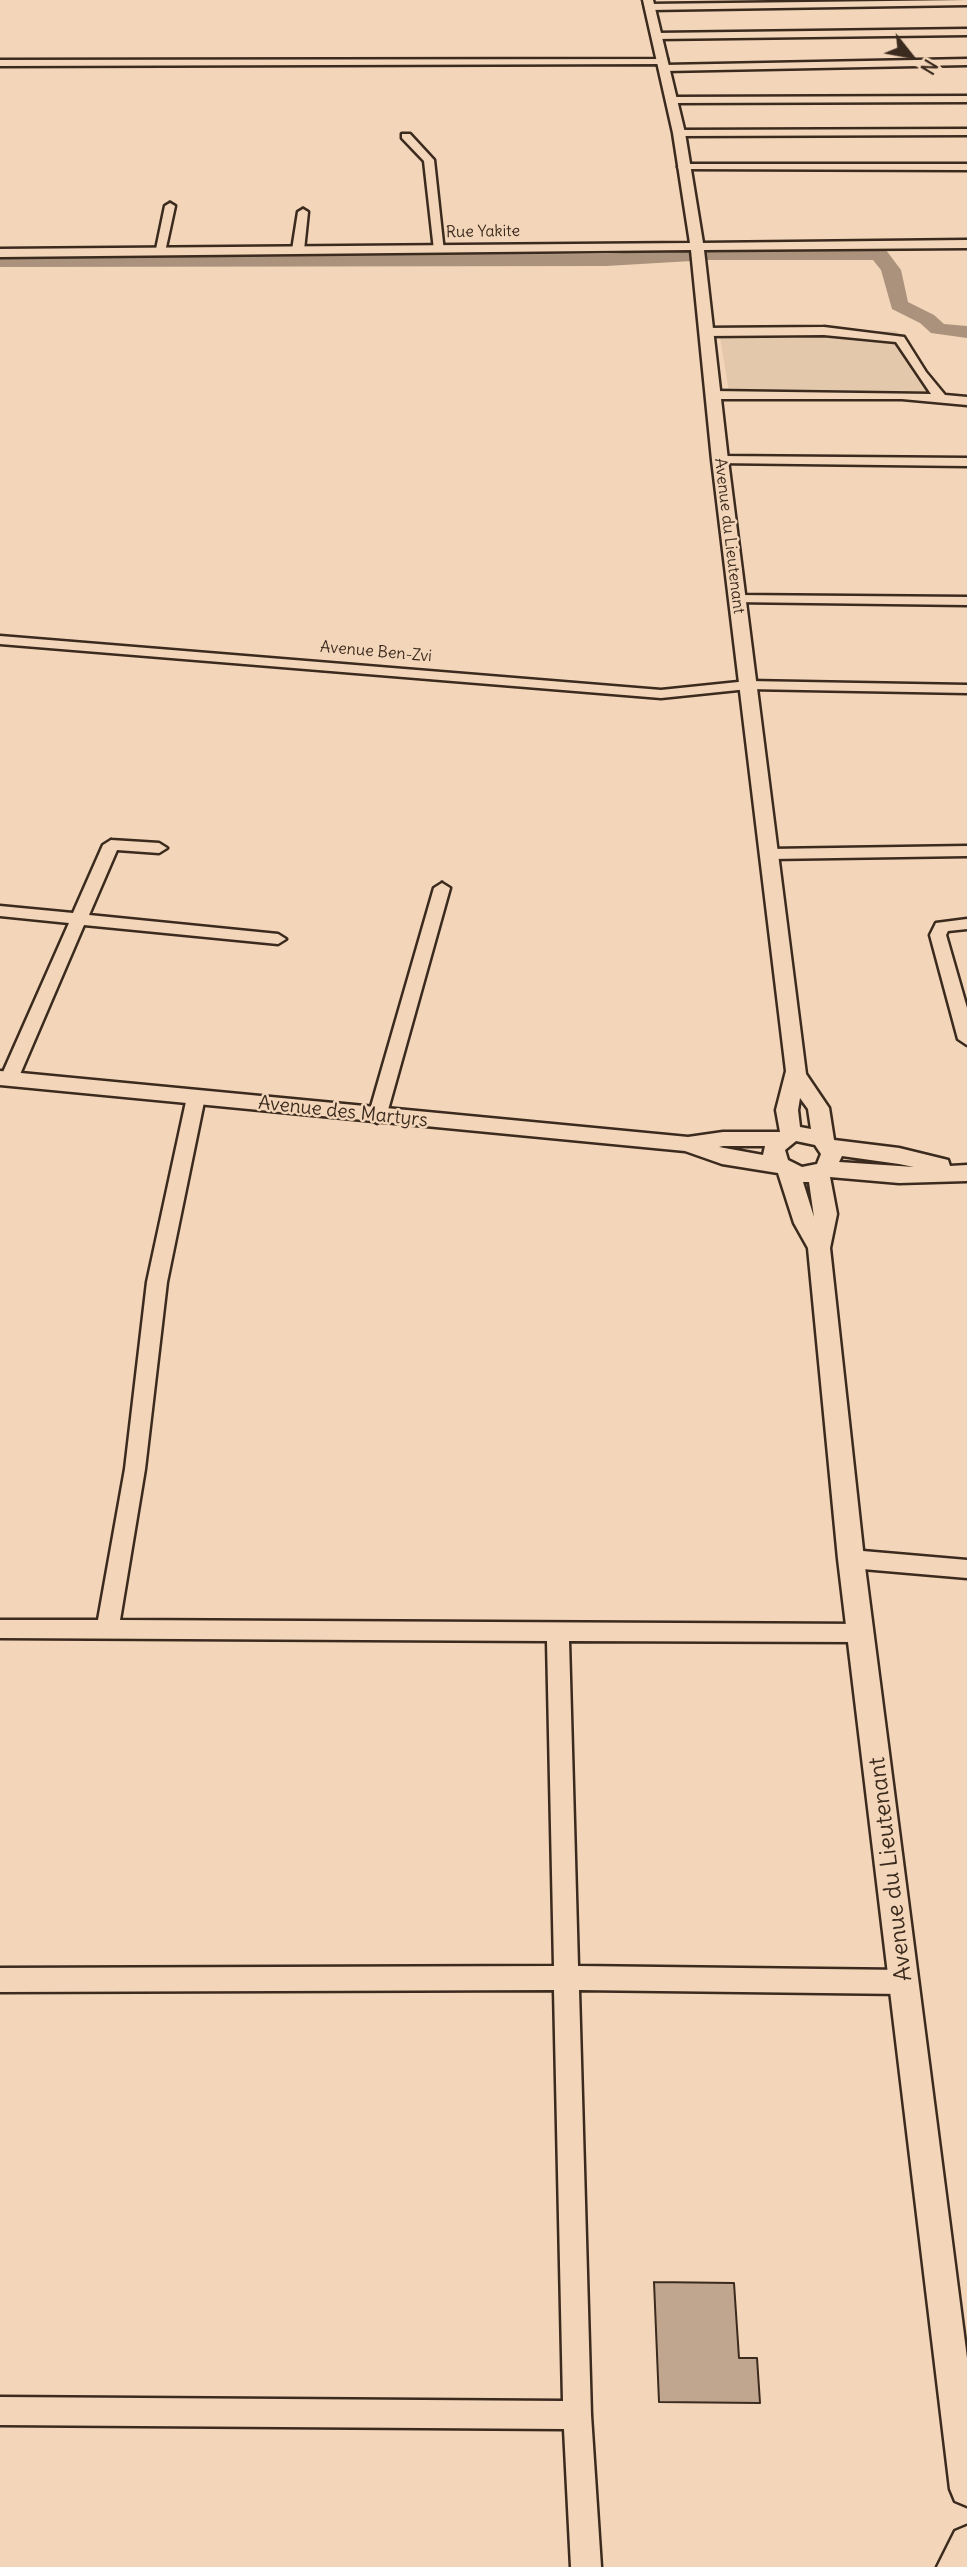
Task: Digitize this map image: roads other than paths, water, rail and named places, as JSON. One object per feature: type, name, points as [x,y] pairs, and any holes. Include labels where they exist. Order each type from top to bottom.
[{"type":"main road","name":"Avenue du Lieutenant","points":[[649,4],[673,100],[697,251],[720,460],[770,854],[796,1075],[787,1110],[786,1137]]},
{"type":"main road","name":"Rue Yakite","points":[[0,253],[298,250],[697,251],[967,244]]},
{"type":"main road","name":"Avenue du Lieutenant","points":[[796,1075],[818,1108],[826,1144]]},
{"type":"main road","name":"Avenue des Martyrs","points":[[5,1079],[687,1144],[723,1139],[786,1137]]},
{"type":"main road","points":[[813,1136],[826,1144],[899,1156],[967,1172],[899,1175],[822,1171],[798,1174],[784,1168],[774,1156],[775,1147],[786,1137],[813,1136]]},
{"type":"main road","name":"Avenue des Martyrs","points":[[687,1144],[722,1156],[784,1168]]},
{"type":"main road","points":[[822,1171],[832,1154],[826,1144]]},
{"type":"main road","name":"Avenue du Lieutenant","points":[[784,1168],[805,1223],[819,1248]]},
{"type":"main road","name":"Avenue du Lieutenant","points":[[822,1171],[826,1214],[819,1248],[851,1559],[967,2489]]},
{"type":"main road","points":[[954,2567],[967,2543]]},
{"type":"street","points":[[649,4],[967,2]]},
{"type":"street","points":[[657,36],[967,32]]},
{"type":"street","points":[[0,63],[967,62]]},
{"type":"street","points":[[673,100],[967,99]]},
{"type":"street","points":[[679,133],[967,132]]},
{"type":"street","points":[[406,136],[429,160],[440,250]]},
{"type":"street","points":[[683,167],[967,167]]},
{"type":"street","points":[[159,252],[170,206]]},
{"type":"street","points":[[298,250],[303,212]]},
{"type":"street","points":[[706,332],[824,331],[900,338],[921,374],[941,398]]},
{"type":"street","points":[[713,395],[902,395],[967,401]]},
{"type":"street","points":[[720,460],[967,462]]},
{"type":"street","points":[[737,599],[967,601]]},
{"type":"street","name":"Avenue Ben-Zvi","points":[[0,640],[661,694],[748,685],[967,689]]},
{"type":"street","points":[[5,1079],[111,845],[159,848]]},
{"type":"street","points":[[770,854],[967,851]]},
{"type":"street","points":[[377,1116],[442,888]]},
{"type":"street","points":[[0,911],[278,939]]},
{"type":"street","points":[[967,924],[942,927],[938,935],[964,1014],[967,1039]]},
{"type":"street","points":[[108,1628],[135,1469],[157,1282],[196,1097]]},
{"type":"street","points":[[851,1559],[967,1569]]},
{"type":"street","points":[[0,1629],[862,1633]]},
{"type":"street","points":[[558,1630],[577,2415],[586,2567]]},
{"type":"street","points":[[0,1980],[566,1978],[904,1982]]},
{"type":"street","points":[[0,2411],[577,2415]]},
{"type":"waterway","points":[[0,261],[606,260],[709,254],[879,254],[891,270],[899,305],[927,319],[938,329],[967,332]]}]
